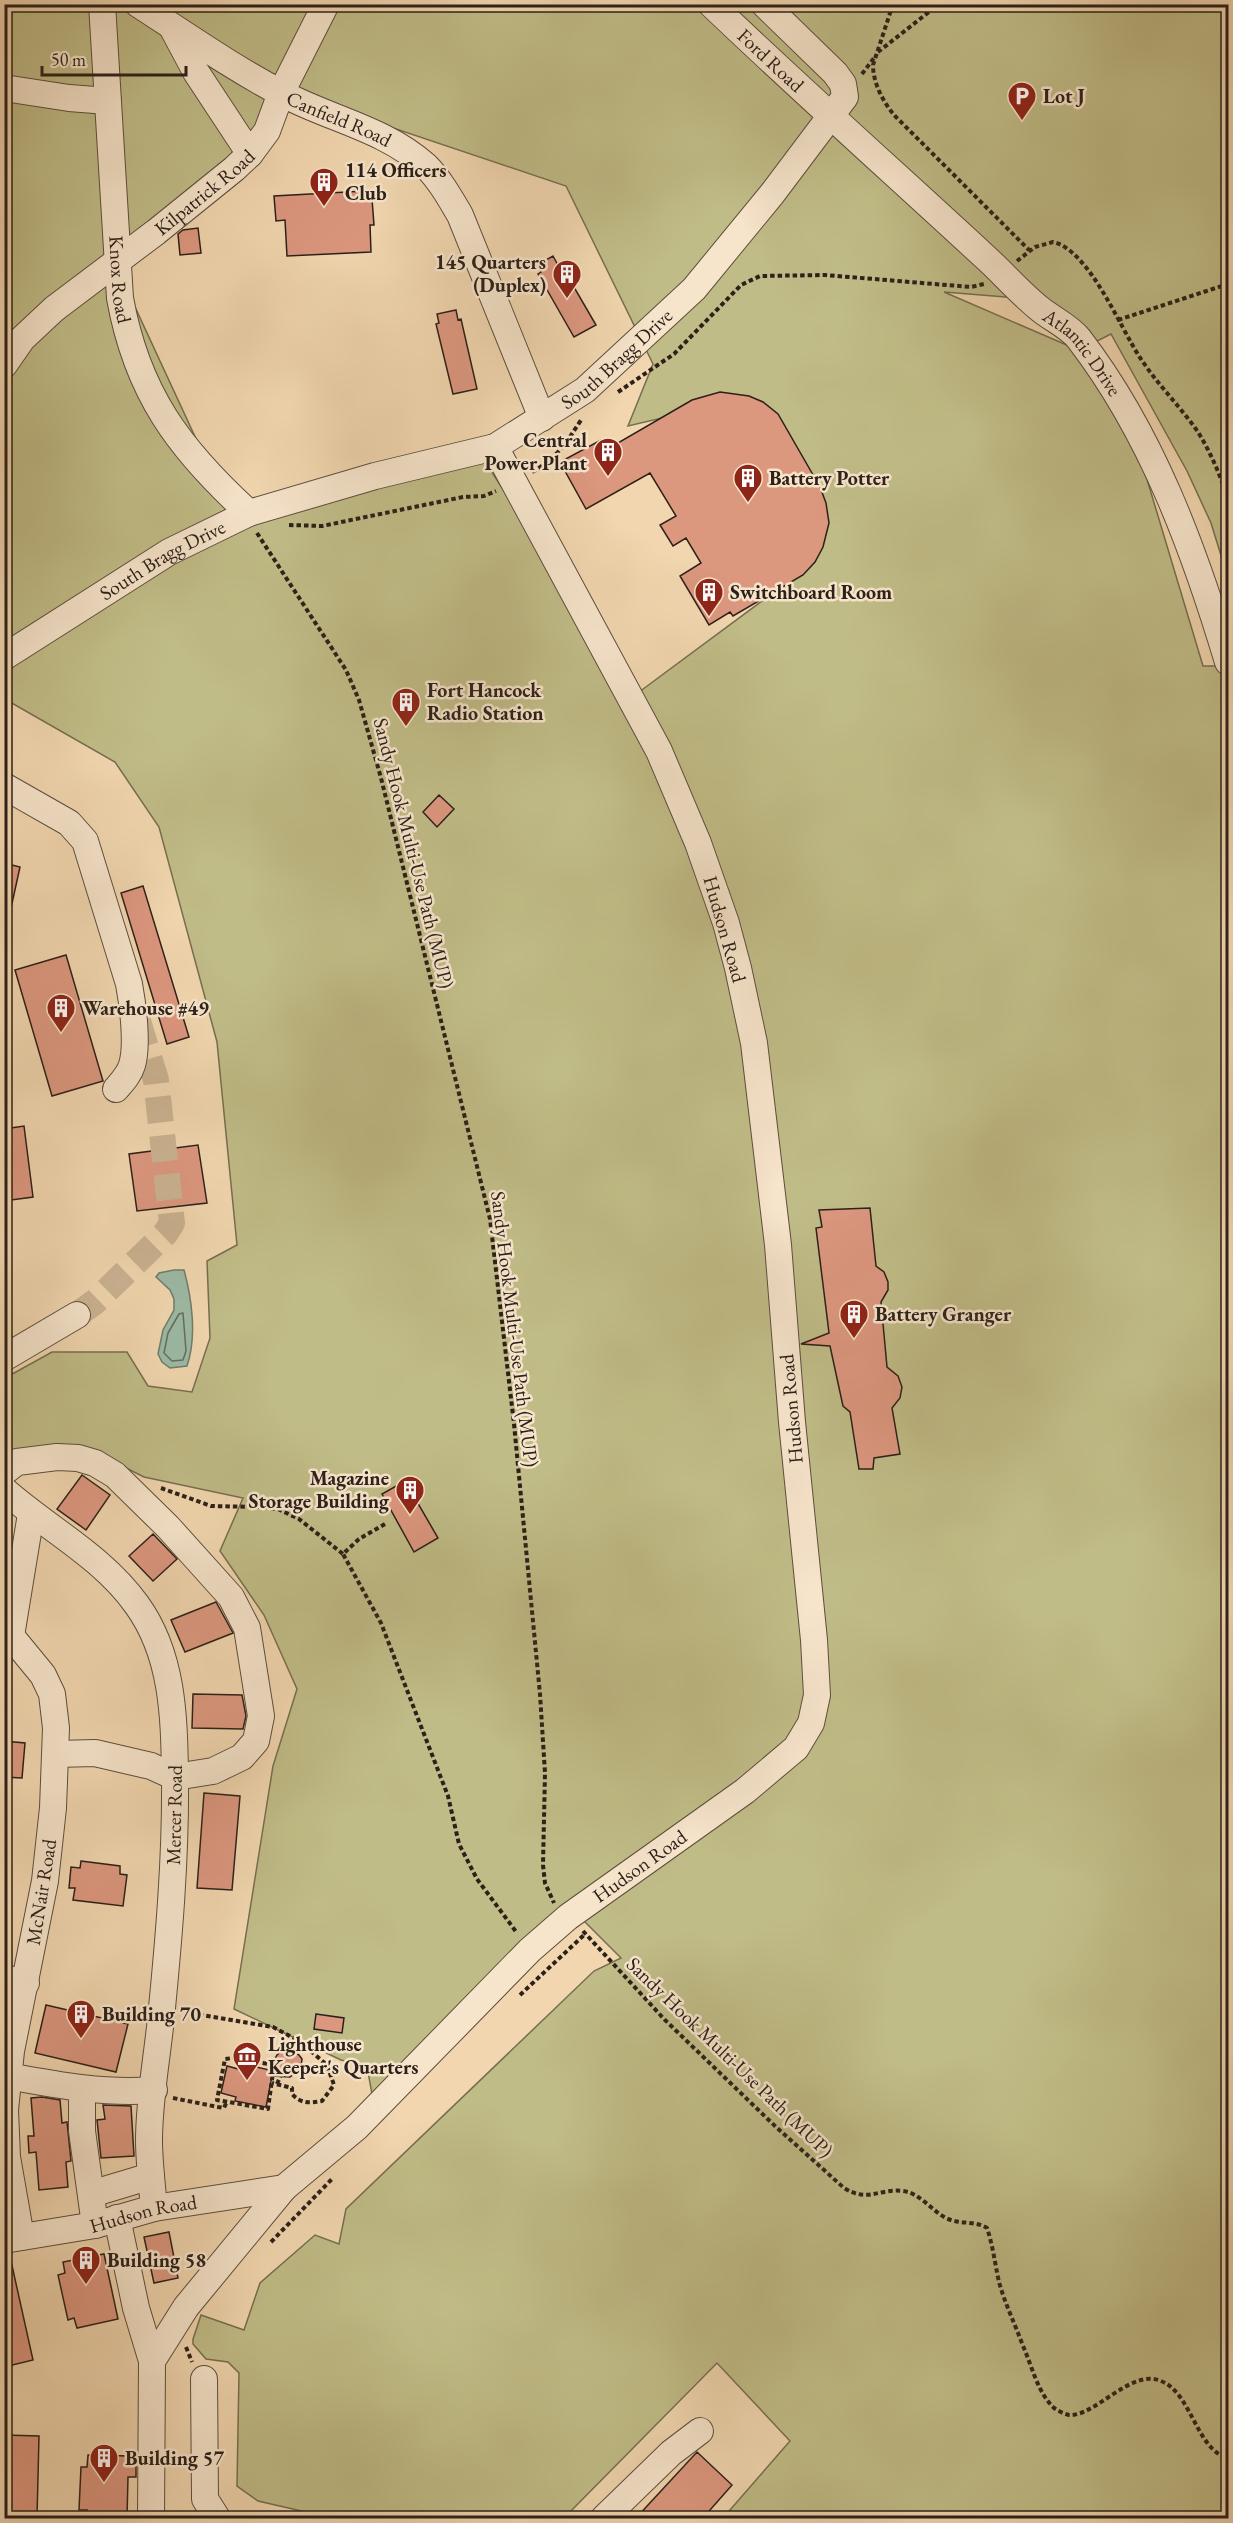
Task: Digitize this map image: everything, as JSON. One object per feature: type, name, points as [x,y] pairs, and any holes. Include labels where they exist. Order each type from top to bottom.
[{"type":"street","name":"Knox Road","points":[[102,4],[120,298],[124,324],[143,381],[180,439],[204,470],[249,513]]},
{"type":"street","name":"Canfield Road","points":[[138,4],[173,29],[281,93],[324,114],[378,134],[398,145],[426,167],[446,191],[460,215],[542,418]]},
{"type":"street","name":"Kilpatrick Road","points":[[4,365],[22,339],[54,309],[208,190],[250,154],[267,131],[281,93],[326,4]]},
{"type":"street","name":"Ford Road","points":[[711,4],[830,117]]},
{"type":"street","name":"South Bragg Drive","points":[[4,657],[169,552],[249,513],[375,476],[495,447],[585,390],[694,289],[772,194],[846,97],[843,84],[803,40],[764,4]]},
{"type":"street","points":[[173,29],[196,72],[250,154]]},
{"type":"street","points":[[4,88],[69,99],[108,101]]},
{"type":"street","name":"Atlantic Drive","points":[[830,117],[1039,308],[1078,337],[1134,422],[1157,467],[1212,608],[1228,662]]},
{"type":"street","name":"Hudson Road","points":[[152,2361],[186,2307],[284,2188],[357,2127],[530,1950],[568,1917],[745,1791],[796,1748],[808,1730],[817,1695],[778,1245],[754,1043],[738,968],[726,923],[698,843],[659,751],[495,447]]},
{"type":"street","points":[[5,788],[69,823],[86,842],[129,984],[133,1006],[133,1058],[128,1074],[116,1089]]},
{"type":"street","points":[[4,1358],[77,1315]]},
{"type":"street","points":[[4,1472],[17,1462],[57,1456],[78,1458],[95,1463],[115,1475],[168,1527],[231,1597],[247,1628],[261,1716],[256,1741],[242,1757],[228,1766],[213,1771],[175,1777],[151,1766],[95,1753],[56,1754]]},
{"type":"street","name":"Mercer Road","points":[[4,1490],[31,1514],[93,1557],[125,1589],[149,1624],[164,1660],[174,1716],[173,1889],[149,2140],[154,2208]]},
{"type":"street","points":[[8,1635],[31,1514]]},
{"type":"street","name":"McNair Road","points":[[8,1635],[36,1664],[52,1694],[56,1728],[53,1808],[45,1881],[15,1980],[5,2110],[13,2239]]},
{"type":"street","points":[[8,2076],[82,2089],[153,2092]]},
{"type":"street","points":[[82,2089],[82,2131],[91,2194],[106,2221],[152,2361],[151,2518]]},
{"type":"street","points":[[91,2194],[152,2175]]},
{"type":"street","name":"Hudson Road","points":[[13,2239],[106,2221],[154,2208],[284,2188]]},
{"type":"street","points":[[204,2379],[205,2499],[217,2518]]},
{"type":"street","points":[[604,2518],[672,2452],[700,2431]]},
{"type":"path","points":[[893,4],[873,65],[874,74],[890,110],[1029,250]]},
{"type":"path","points":[[877,54],[939,4]]},
{"type":"path","points":[[1014,263],[1029,250],[1053,242],[1067,248],[1101,287],[1141,359],[1198,433],[1213,460],[1228,498]]},
{"type":"path","points":[[608,398],[674,354],[741,285],[760,276],[825,275],[971,287],[989,282]]},
{"type":"path","points":[[1118,320],[1228,284]]},
{"type":"path","points":[[280,528],[291,525],[322,526],[463,497],[484,496],[550,462],[560,452],[584,416]]},
{"type":"path","name":"Sandy Hook Multi-Use Path (MUP)","points":[[268,531],[257,533],[346,669],[359,700],[381,778],[490,1219],[513,1413],[540,1694],[545,1773],[543,1865],[545,1883],[553,1902],[665,2020],[776,2127],[844,2188],[855,2195],[865,2196],[890,2191],[906,2191],[950,2220],[980,2224],[987,2228],[1005,2300],[1035,2377],[1053,2407],[1068,2415],[1078,2414],[1126,2386],[1149,2379],[1160,2380],[1185,2404],[1216,2452],[1228,2458]]},
{"type":"path","points":[[156,1487],[212,1506],[278,1509],[300,1519],[343,1554],[381,1623],[448,1796],[459,1844],[470,1866],[530,1950]]},
{"type":"path","points":[[343,1554],[359,1539],[385,1524]]},
{"type":"path","points":[[162,2009],[273,2027],[299,2041],[327,2065],[334,2085],[322,2102],[309,2103],[298,2100],[292,2094],[292,2088],[275,2084]]},
{"type":"path","points":[[272,2064],[233,2058],[225,2059],[217,2100],[267,2109],[275,2084],[281,2075]]},
{"type":"path","points":[[229,2066],[230,2060]]},
{"type":"path","points":[[272,2064],[275,2071],[275,2084]]},
{"type":"path","points":[[270,2070],[272,2064]]},
{"type":"path","points":[[153,2092],[224,2108],[223,2093]]},
{"type":"shaded area","points":[[5,5],[1228,5],[1228,578],[1211,523],[1187,471],[1111,334],[1079,350],[1143,466],[1203,666],[1228,666],[1228,2518],[723,2518],[790,2441],[717,2363],[564,2518],[448,2518],[422,2511],[415,2518],[332,2518],[258,2501],[237,2486],[239,2373],[228,2362],[206,2359],[193,2344],[201,2315],[244,2330],[260,2283],[315,2235],[339,2244],[346,2209],[594,1971],[621,1958],[568,1905],[373,2099],[367,2067],[341,2060],[234,2009],[273,1766],[297,1689],[264,1615],[220,1551],[243,1498],[144,1477],[84,1447],[5,1451],[5,1378],[52,1352],[127,1352],[148,1386],[192,1392],[210,1338],[207,1261],[237,1245],[217,1042],[159,827],[115,762],[5,701]],"holes":[[[286,92],[566,186],[653,364],[628,426],[748,398],[797,575],[635,695],[477,449],[229,510],[110,253],[253,156]],[[944,292],[1018,298],[1076,349]]]},
{"type":"water","points":[[184,1270],[191,1305],[193,1331],[187,1366],[170,1368],[162,1362],[158,1354],[163,1330],[174,1310],[174,1299],[170,1290],[156,1277],[159,1273]]},
{"type":"building","name":"114 Officers Club","points":[[365,191],[366,199],[372,199],[374,225],[370,225],[371,252],[287,256],[285,220],[276,221],[274,196]]},
{"type":"building","points":[[198,228],[201,253],[180,255],[178,234],[183,230]]},
{"type":"building","name":"145 Quarters (Duplex)","points":[[553,256],[558,265],[560,263],[596,325],[574,337],[538,274],[541,272],[537,265]]},
{"type":"building","points":[[456,310],[458,320],[461,319],[477,389],[453,394],[436,324],[439,323],[437,314]]},
{"type":"building","name":"Battery Potter","points":[[720,392],[749,396],[763,402],[778,414],[820,487],[826,503],[829,523],[823,547],[815,562],[803,575],[733,616],[730,612],[709,625],[680,576],[701,563],[686,538],[673,546],[660,525],[676,516],[650,473],[586,509],[560,462],[601,440],[606,450],[692,400]]},
{"type":"building","points":[[439,795],[454,809],[437,827],[423,812]]},
{"type":"building","points":[[4,863],[20,867],[11,908],[4,908]]},
{"type":"building","points":[[143,886],[189,1037],[167,1044],[121,893]]},
{"type":"building","name":"Warehouse #49","points":[[66,955],[103,1081],[52,1096],[15,970]]},
{"type":"building","points":[[24,1126],[33,1197],[4,1201],[4,1129]]},
{"type":"building","points":[[198,1145],[207,1203],[137,1211],[129,1154]]},
{"type":"building","name":"Battery Granger","points":[[870,1208],[876,1266],[884,1272],[888,1282],[888,1290],[881,1302],[887,1367],[898,1376],[902,1387],[900,1398],[892,1408],[900,1454],[874,1458],[873,1469],[859,1469],[850,1412],[843,1406],[830,1346],[801,1344],[829,1333],[816,1228],[822,1227],[819,1210]]},
{"type":"building","points":[[82,1475],[110,1495],[86,1530],[57,1509]]},
{"type":"building","name":"Magazine Storage Building","points":[[405,1481],[438,1538],[414,1552],[382,1494]]},
{"type":"building","points":[[153,1534],[177,1559],[153,1581],[129,1556]]},
{"type":"building","points":[[216,1602],[233,1633],[185,1652],[171,1620]]},
{"type":"building","points":[[193,1694],[242,1695],[246,1716],[243,1729],[192,1728]]},
{"type":"building","points":[[4,1741],[25,1743],[22,1778],[4,1777]]},
{"type":"building","points":[[204,1793],[240,1796],[232,1890],[197,1888]]},
{"type":"building","points":[[81,1861],[120,1866],[120,1874],[127,1875],[123,1906],[73,1900],[75,1888],[69,1888],[71,1867],[80,1868]]},
{"type":"building","name":"Building 70","points":[[46,2005],[128,2024],[116,2072],[35,2053]]},
{"type":"building","points":[[316,2014],[344,2018],[342,2033],[314,2029]]},
{"type":"building","name":"Lighthouse Keeper's Quarters","points":[[283,2050],[291,2050],[299,2055],[302,2059],[301,2068],[290,2077],[272,2076],[266,2107],[235,2101],[236,2097],[221,2093],[227,2066],[242,2070],[243,2064],[269,2070],[277,2055]]},
{"type":"building","points":[[31,2098],[60,2100],[62,2123],[67,2122],[71,2161],[66,2162],[68,2187],[39,2190],[36,2152],[29,2153],[28,2136],[34,2136]]},
{"type":"building","points":[[103,2105],[131,2106],[134,2156],[101,2158],[97,2120],[105,2119]]},
{"type":"building","points":[[169,2232],[178,2278],[154,2283],[144,2237]]},
{"type":"building","name":"Building 58","points":[[104,2254],[118,2319],[77,2328],[74,2318],[68,2320],[58,2275],[65,2273],[63,2262]]},
{"type":"building","points":[[11,2261],[33,2360],[4,2367],[4,2262]]},
{"type":"building","points":[[4,2435],[39,2436],[37,2518],[4,2518]]},
{"type":"building","points":[[697,2452],[732,2485],[703,2518],[636,2518]]},
{"type":"building","name":"Building 57","points":[[88,2455],[129,2456],[129,2462],[136,2462],[136,2477],[128,2477],[127,2518],[86,2518],[87,2510],[79,2510],[81,2467],[87,2467]]},
{"type":"tunnel","points":[[77,1315],[96,1301],[165,1234],[172,1223],[156,1080],[137,1018]]},
{"type":"place","name":"Lot J","points":[[1022,122]]},
{"type":"place","name":"114 Officers Club","points":[[324,208]]},
{"type":"place","name":"145 Quarters (Duplex)","points":[[567,300]]},
{"type":"place","name":"Central Power Plant","points":[[608,478]]},
{"type":"place","name":"Battery Potter","points":[[748,504]]},
{"type":"place","name":"Switchboard Room","points":[[709,618]]},
{"type":"place","name":"Fort Hancock Radio Station","points":[[406,728]]},
{"type":"place","name":"Warehouse #49","points":[[61,1034]]},
{"type":"place","name":"Battery Granger","points":[[854,1340]]},
{"type":"place","name":"Magazine Storage Building","points":[[410,1516]]},
{"type":"place","name":"Building 70","points":[[81,2040]]},
{"type":"place","name":"Lighthouse Keeper's Quarters","points":[[247,2082]]},
{"type":"place","name":"Building 58","points":[[86,2286]]},
{"type":"place","name":"Building 57","points":[[104,2484]]}]
